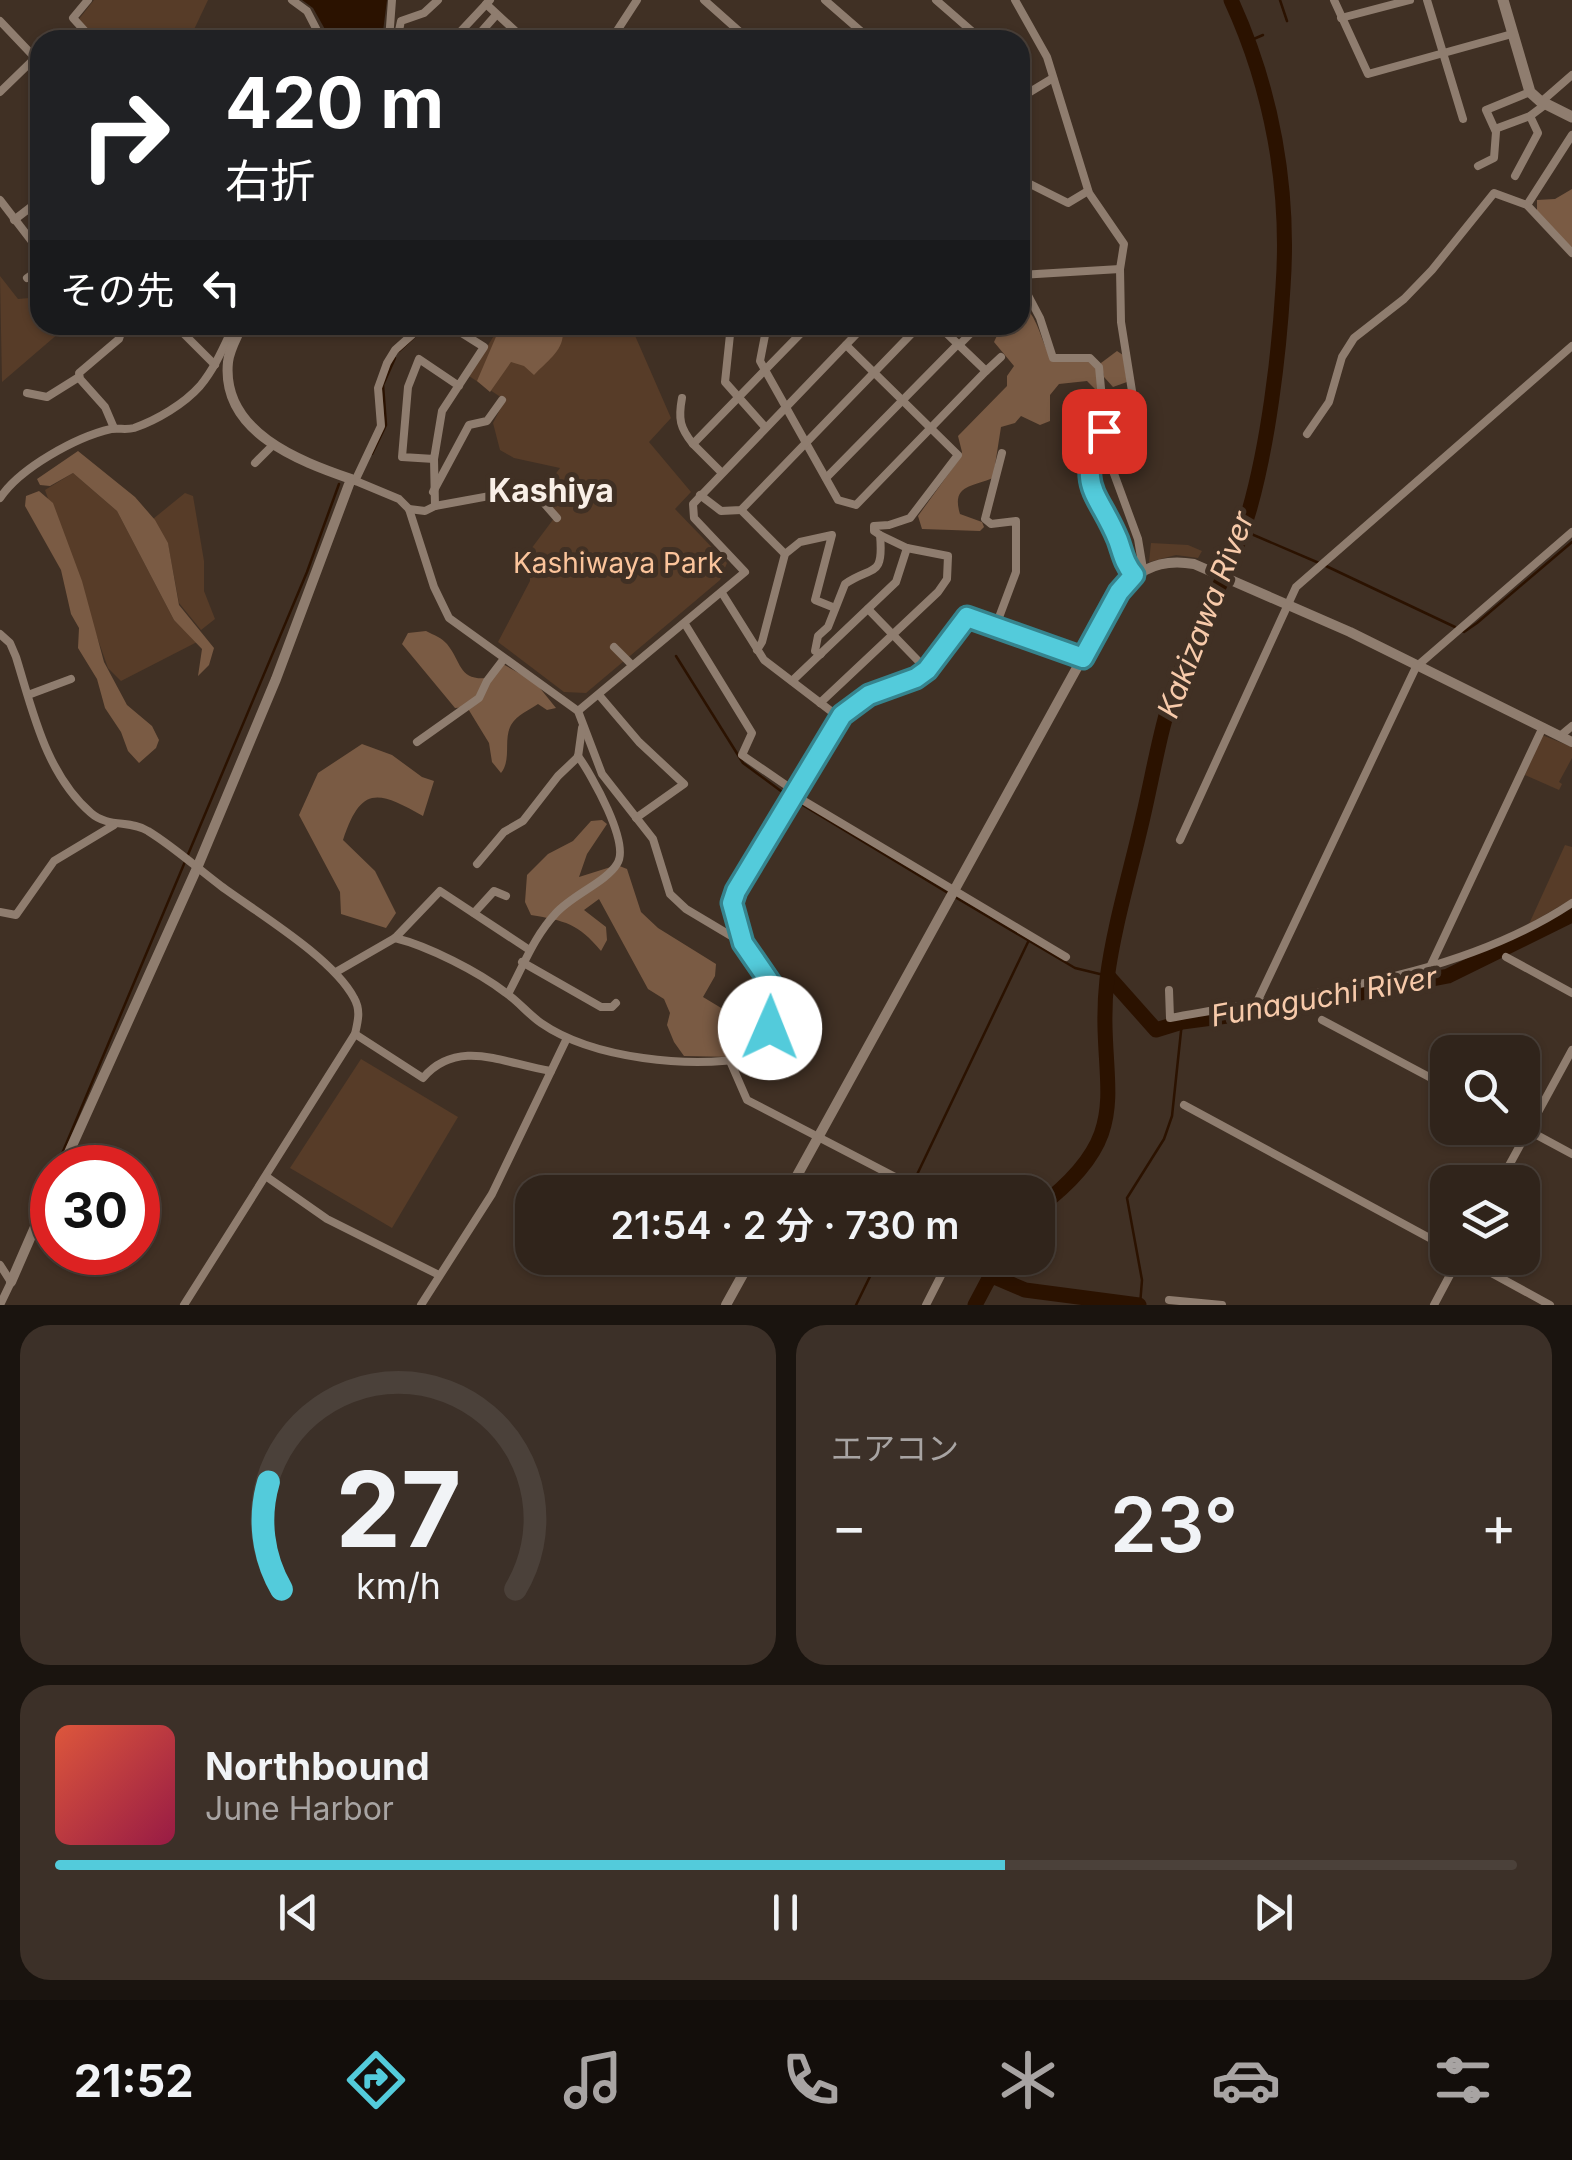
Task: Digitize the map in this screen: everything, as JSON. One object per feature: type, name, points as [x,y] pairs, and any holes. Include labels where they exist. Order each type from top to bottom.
[{"type":"main road","points":[[1503,0],[1530,92],[1572,116]]},
{"type":"street","points":[[84,30],[73,18],[88,0]]},
{"type":"street","points":[[292,0],[307,11],[317,30]]},
{"type":"street","points":[[390,30],[392,0]]},
{"type":"street","points":[[399,30],[400,21],[424,13],[438,0]]},
{"type":"street","points":[[618,30],[637,0]]},
{"type":"street","points":[[704,0],[738,30]]},
{"type":"street","points":[[825,0],[859,30]]},
{"type":"street","points":[[936,0],[970,30]]},
{"type":"street","points":[[1016,0],[1047,57],[1088,192],[1124,244],[1120,269],[1121,322],[1132,391],[1113,471],[1138,539],[1138,572]]},
{"type":"street","points":[[1334,0],[1368,74],[1512,34]]},
{"type":"street","points":[[1341,18],[1410,0]]},
{"type":"street","points":[[1426,0],[1462,119]]},
{"type":"street","points":[[461,30],[488,2],[514,30]]},
{"type":"street","points":[[482,30],[496,14]]},
{"type":"street","points":[[0,21],[30,52]]},
{"type":"street","points":[[0,92],[30,67]]},
{"type":"street","points":[[1495,129],[1530,116],[1572,75]]},
{"type":"street","points":[[1030,92],[1053,78]]},
{"type":"street","points":[[1478,166],[1494,158],[1495,129],[1486,110],[1530,92]]},
{"type":"street","points":[[1515,176],[1538,133],[1530,116]]},
{"type":"street","points":[[1528,205],[1572,134]]},
{"type":"street","points":[[1030,184],[1068,202],[1088,192]]},
{"type":"street","points":[[1308,434],[1329,402],[1342,358],[1354,338],[1404,299],[1432,270],[1494,193],[1528,205],[1572,252]]},
{"type":"street","points":[[0,200],[30,240]]},
{"type":"street","points":[[14,220],[30,208]]},
{"type":"street","points":[[1030,277],[1120,269]]},
{"type":"street","points":[[1030,298],[1054,358],[1090,358],[1100,367],[1104,431],[1090,457],[1089,473],[1123,562],[1138,572]]},
{"type":"street","points":[[27,394],[46,397],[80,376],[119,335]]},
{"type":"street","points":[[185,335],[215,365]]},
{"type":"street","points":[[0,498],[20,474],[78,442],[114,428],[132,429],[174,408],[199,387],[232,335]]},
{"type":"street","points":[[235,335],[228,358],[228,376],[232,394],[250,424],[272,446],[400,499],[408,509],[434,587],[450,618],[578,711],[602,774],[653,839],[666,886],[677,902],[743,943],[770,980],[776,1005],[761,1049],[752,1057],[730,1061],[628,1055],[567,1038],[540,1023],[508,994],[411,942],[395,938]]},
{"type":"street","points":[[72,1145],[276,678],[353,480],[381,426],[378,388],[387,363],[412,335]]},
{"type":"street","points":[[435,506],[434,459],[442,411],[484,347],[465,335]]},
{"type":"street","points":[[730,335],[724,373],[728,388],[765,427]]},
{"type":"street","points":[[765,335],[760,361],[840,502],[856,505],[1001,357]]},
{"type":"street","points":[[693,444],[799,335]]},
{"type":"street","points":[[578,711],[745,572],[694,518],[693,504],[856,335]]},
{"type":"street","points":[[700,494],[721,511],[741,510],[910,335]]},
{"type":"street","points":[[949,335],[986,371]]},
{"type":"street","points":[[826,478],[968,335]]},
{"type":"street","points":[[820,703],[943,586],[950,566],[950,559],[944,554],[908,548],[880,535],[874,526],[910,518],[958,455],[846,345]]},
{"type":"street","points":[[1180,840],[1303,578],[1572,346]]},
{"type":"street","points":[[434,459],[402,457],[412,369],[419,358],[458,386]]},
{"type":"street","points":[[80,376],[105,407],[114,428]]},
{"type":"street","points":[[682,398],[678,417],[682,430],[720,472]]},
{"type":"street","points":[[433,492],[469,425],[487,421],[502,400]]},
{"type":"street","points":[[255,464],[272,446]]},
{"type":"street","points":[[995,628],[1016,572],[1016,521],[991,524],[985,518],[1002,453]]},
{"type":"street","points":[[408,509],[425,512],[435,506],[517,491],[534,494],[557,518]]},
{"type":"street","points":[[741,510],[785,554]]},
{"type":"street","points":[[1257,1002],[1416,667],[1572,532]]},
{"type":"street","points":[[757,650],[785,554],[798,543],[831,534],[815,600],[835,608]]},
{"type":"street","points":[[821,654],[815,651],[818,636],[828,627],[848,581],[878,568],[882,558],[880,535]]},
{"type":"street","points":[[792,681],[900,576],[908,548]]},
{"type":"street","points":[[797,1175],[1119,592],[1138,572],[1168,562],[1194,564],[1289,605],[1572,742]]},
{"type":"street","points":[[722,593],[767,662],[840,718]]},
{"type":"street","points":[[868,609],[927,670]]},
{"type":"street","points":[[743,943],[733,898],[840,718],[869,695],[927,670],[967,617],[1083,658]]},
{"type":"street","points":[[685,624],[752,733],[742,755],[795,793],[1066,957]]},
{"type":"street","points":[[0,634],[10,643],[16,658],[53,768],[94,816],[114,825],[143,828],[178,852],[336,972],[358,1005],[355,1034],[184,1305]]},
{"type":"street","points":[[614,646],[632,665]]},
{"type":"street","points":[[416,742],[479,698],[503,660]]},
{"type":"street","points":[[28,695],[72,679]]},
{"type":"street","points":[[599,695],[639,742],[684,784],[636,818]]},
{"type":"street","points":[[477,864],[504,832],[523,821],[578,756],[582,724]]},
{"type":"street","points":[[1560,736],[1572,726]]},
{"type":"street","points":[[1430,967],[1542,728]]},
{"type":"street","points":[[508,994],[528,949],[558,910],[620,860],[621,848],[614,826],[578,756]]},
{"type":"street","points":[[0,912],[16,915],[54,861],[114,825]]},
{"type":"street","points":[[336,972],[395,938],[440,891],[528,949]]},
{"type":"street","points":[[474,914],[494,891],[506,896]]},
{"type":"street","points":[[1170,990],[1170,1018],[1430,967],[1520,933],[1572,904]]},
{"type":"street","points":[[1506,957],[1572,993]]},
{"type":"street","points":[[522,962],[601,1006],[612,1008],[616,1003]]},
{"type":"street","points":[[1322,1020],[1430,1077]]},
{"type":"street","points":[[355,1034],[423,1078],[449,1056],[473,1054],[551,1072]]},
{"type":"street","points":[[421,1305],[492,1194],[567,1038]]},
{"type":"street","points":[[1540,1104],[1572,1050]]},
{"type":"street","points":[[730,1061],[746,1100],[892,1175]]},
{"type":"street","points":[[1184,1105],[1430,1238]]},
{"type":"street","points":[[1540,1136],[1572,1154]]},
{"type":"street","points":[[266,1176],[327,1219],[439,1275]]},
{"type":"street","points":[[1,1304],[30,1237]]},
{"type":"street","points":[[1,1268],[10,1282]]},
{"type":"street","points":[[726,1305],[743,1275]]},
{"type":"street","points":[[926,1305],[941,1275]]},
{"type":"street","points":[[1434,1305],[1452,1275]]},
{"type":"street","points":[[1494,1275],[1550,1305]]},
{"type":"street","points":[[1169,1300],[1222,1305]]},
{"type":"green space","points":[[94,0],[208,0],[194,30],[88,30],[79,19]]},
{"type":"green space","points":[[0,276],[18,299],[30,299],[30,335],[57,335],[2,382]]},
{"type":"green space","name":"Kashiwaya Park","points":[[494,335],[635,335],[671,418],[649,442],[691,492],[675,509],[727,563],[720,580],[586,693],[564,692],[498,642],[530,581],[528,553],[555,517],[542,492],[560,468],[514,458],[500,450],[493,423],[505,400],[469,376]]},
{"type":"green space","points":[[73,473],[117,511],[174,620],[197,642],[121,681],[108,668],[45,490]]},
{"type":"green space","points":[[185,493],[193,496],[204,561],[204,591],[215,619],[201,630],[179,603],[168,544],[153,519]]},
{"type":"green space","points":[[1151,543],[1188,545],[1202,551],[1198,558],[1176,555],[1149,562]]},
{"type":"green space","points":[[1542,735],[1572,747],[1572,758],[1559,782],[1559,790],[1525,775]]},
{"type":"green space","points":[[1565,845],[1572,847],[1572,899],[1529,924]]},
{"type":"green space","points":[[361,1059],[458,1117],[392,1228],[290,1168]]},
{"type":"shaded area","points":[[302,0],[387,0],[383,30],[325,30],[313,8]]},
{"type":"shaded area","points":[[1572,189],[1572,255],[1537,214],[1537,200],[1555,199]]},
{"type":"shaded area","points":[[1030,313],[1054,362],[1092,362],[1096,366],[1099,393],[1087,381],[1059,384],[1050,395],[1050,421],[1040,425],[1021,416],[1015,423],[1001,427],[993,478],[965,488],[958,497],[960,514],[982,522],[984,527],[980,531],[922,529],[918,516],[960,458],[958,436],[1007,386],[1007,376],[1014,366],[994,342],[997,335],[1030,335]]},
{"type":"shaded area","points":[[497,335],[563,335],[556,353],[534,375],[511,362],[490,392],[477,381]]},
{"type":"shaded area","points":[[1117,351],[1123,355],[1127,382],[1113,387],[1104,377],[1101,363]]},
{"type":"shaded area","points":[[78,451],[135,497],[168,543],[179,605],[214,648],[209,665],[198,676],[202,649],[174,620],[117,511],[73,473],[50,486],[40,485],[37,479]]},
{"type":"shaded area","points":[[39,491],[53,503],[82,581],[104,662],[127,705],[152,726],[159,740],[139,763],[128,751],[105,708],[97,679],[78,648],[79,628],[71,614],[61,570],[25,506],[26,496]]},
{"type":"shaded area","points":[[426,631],[447,644],[466,674],[489,678],[501,663],[535,682],[556,708],[547,710],[538,704],[514,721],[501,773],[492,762],[489,743],[467,707],[455,708],[402,644],[408,633]]},
{"type":"shaded area","points":[[362,744],[392,755],[434,781],[423,816],[394,801],[373,798],[357,810],[343,840],[375,871],[396,913],[386,928],[341,914],[340,892],[299,815],[318,773]]},
{"type":"shaded area","points":[[602,820],[607,824],[587,854],[579,877],[617,865],[627,869],[641,912],[658,928],[716,964],[715,976],[703,997],[746,1023],[754,1034],[733,1057],[684,1056],[667,1025],[670,1013],[664,999],[648,989],[599,899],[584,910],[606,927],[607,940],[601,951],[570,925],[531,915],[525,902],[527,875],[548,854],[573,841],[591,821]]},
{"type":"waterway","name":"Kakizawa River","points":[[1055,1194],[1091,1154],[1103,1129],[1108,1078],[1107,979],[1158,747],[1178,678],[1242,532],[1267,429],[1281,314],[1284,213],[1267,104],[1231,0]]},
{"type":"waterway","points":[[1280,0],[1287,21]]},
{"type":"waterway","points":[[1249,41],[1263,35]]},
{"type":"waterway","points":[[399,351],[416,335]]},
{"type":"waterway","points":[[372,454],[386,425],[383,385],[395,358]]},
{"type":"waterway","points":[[66,1145],[307,572],[339,484]]},
{"type":"waterway","points":[[1242,530],[1319,563]]},
{"type":"waterway","points":[[1462,631],[1477,623],[1572,542]]},
{"type":"waterway","points":[[1326,566],[1455,627]]},
{"type":"waterway","points":[[676,656],[743,763],[789,797]]},
{"type":"waterway","points":[[796,801],[948,893]]},
{"type":"waterway","points":[[955,897],[1075,968],[1108,976]]},
{"type":"waterway","name":"Funaguchi River","points":[[1108,976],[1156,1030],[1182,1022],[1274,1010],[1448,976],[1572,915]]},
{"type":"waterway","points":[[917,1175],[1028,942]]},
{"type":"waterway","points":[[1140,1305],[1142,1280],[1127,1198],[1164,1139],[1172,1116],[1182,1022]]},
{"type":"waterway","points":[[856,1305],[871,1275]]},
{"type":"waterway","points":[[990,1275],[1025,1290],[1139,1305]]},
{"type":"waterway","name":"Kakizawa River","points":[[975,1305],[991,1275]]},
{"type":"district","name":"Kashiya","points":[[551,491]]},
{"type":"route","points":[[770,1028],[776,1005],[774,988],[743,943],[732,903],[746,872],[842,715],[869,695],[927,670],[967,617],[1083,658],[1119,592],[1134,575],[1123,562],[1089,473],[1090,457],[1104,431]]}]
